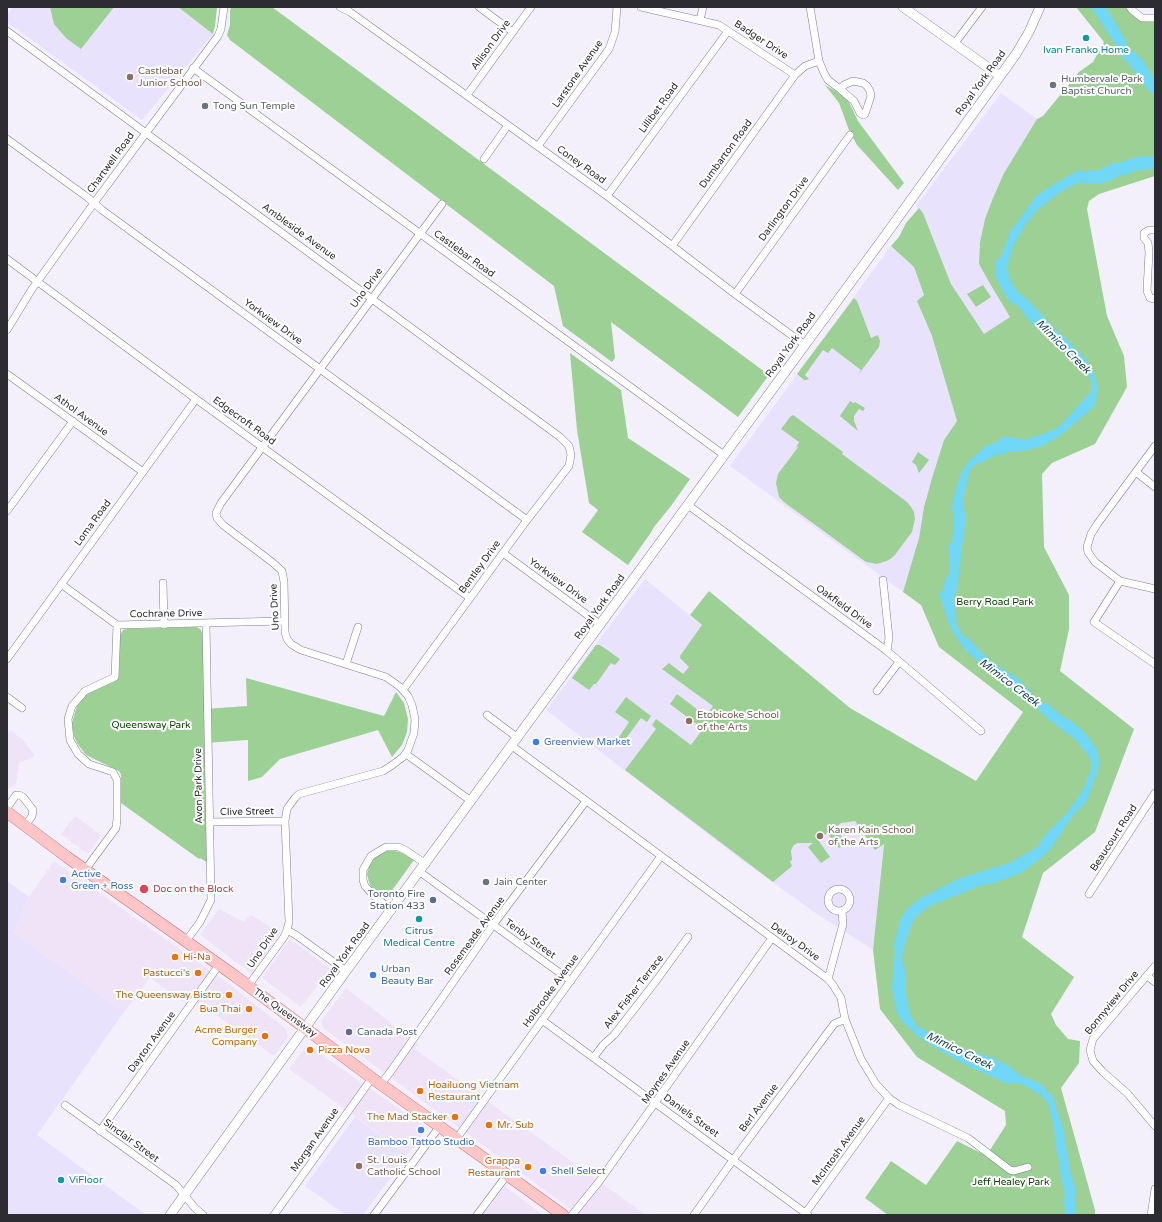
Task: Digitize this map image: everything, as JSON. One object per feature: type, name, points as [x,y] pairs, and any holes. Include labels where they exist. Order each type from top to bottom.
[{"type":"main road","points":[[904,7],[1000,76]]},
{"type":"main road","name":"Royal York Road","points":[[170,1215],[346,971],[688,506],[1000,76],[1029,32],[1040,7]]},
{"type":"main road","name":"The Queensway","points":[[7,812],[562,1215]]},
{"type":"street","name":"Chartwell Road","points":[[7,330],[37,282],[218,36],[221,29],[224,7]]},
{"type":"street","name":"Coney Road","points":[[340,7],[350,12],[607,196],[735,294],[805,345]]},
{"type":"street","points":[[479,7],[513,32]]},
{"type":"street","name":"Allison Drive","points":[[467,95],[532,7]]},
{"type":"street","name":"Larstone Avenue","points":[[538,146],[609,49],[615,32],[617,7]]},
{"type":"street","name":"Badger Drive","points":[[641,7],[716,24],[795,75]]},
{"type":"street","points":[[700,20],[703,7]]},
{"type":"street","points":[[810,7],[819,61],[828,80],[854,101],[860,113],[863,115],[865,114],[871,96],[867,86],[863,83],[853,81],[844,85],[840,89]]},
{"type":"street","points":[[955,43],[982,7]]},
{"type":"street","points":[[1130,7],[1142,18],[1155,18]]},
{"type":"street","name":"Ambleside Avenue","points":[[7,31],[560,437],[569,446],[571,455]]},
{"type":"street","name":"Lillibet Road","points":[[607,196],[728,31]]},
{"type":"street","points":[[795,75],[805,66],[819,61]]},
{"type":"street","name":"Castlebar Road","points":[[193,68],[724,455]]},
{"type":"street","name":"Dumbarton Road","points":[[672,246],[795,75]]},
{"type":"street","points":[[484,159],[508,125]]},
{"type":"street","name":"Darlington Drive","points":[[735,294],[850,135]]},
{"type":"street","name":"Yorkview Drive","points":[[7,139],[528,520]]},
{"type":"street","name":"Uno Drive","points":[[248,986],[288,930],[289,922],[285,821],[287,809],[299,794],[383,770],[406,754],[412,742],[416,723],[412,705],[403,690],[396,683],[386,677],[295,648],[287,639],[284,621],[284,582],[282,571],[223,525],[217,518],[216,513],[221,503],[442,204]]},
{"type":"street","points":[[1155,230],[1149,230],[1144,233],[1144,238],[1148,243],[1149,252],[1147,291],[1150,298],[1155,299]]},
{"type":"street","name":"Edgecroft Road","points":[[7,259],[196,399],[470,598]]},
{"type":"street","name":"Athol Avenue","points":[[7,374],[143,472]]},
{"type":"street","name":"Loma Road","points":[[7,659],[196,399]]},
{"type":"street","points":[[7,511],[73,421]]},
{"type":"street","points":[[1155,446],[1091,534],[1087,547],[1088,552],[1095,562],[1120,581],[1155,590]]},
{"type":"street","name":"Bentley Drive","points":[[403,690],[503,553],[569,466],[571,455]]},
{"type":"street","points":[[1136,472],[1155,487]]},
{"type":"street","name":"Oakfield Drive","points":[[688,506],[887,651],[982,731]]},
{"type":"street","name":"Yorkview Drive","points":[[503,553],[601,625]]},
{"type":"street","points":[[883,580],[889,638],[887,651]]},
{"type":"street","points":[[1120,581],[1094,622],[1155,664]]},
{"type":"street","points":[[163,583],[164,624]]},
{"type":"street","name":"Cochrane Drive","points":[[62,584],[117,625],[284,621]]},
{"type":"street","name":"Avon Park Drive","points":[[186,941],[200,922],[211,900],[206,624]]},
{"type":"street","points":[[85,870],[116,828],[117,780],[113,772],[89,764],[78,754],[70,740],[68,718],[72,706],[85,691],[115,676],[117,625]]},
{"type":"street","points":[[346,664],[358,626]]},
{"type":"street","points":[[877,691],[899,662]]},
{"type":"street","points":[[7,697],[22,708]]},
{"type":"street","points":[[487,715],[518,738]]},
{"type":"street","name":"Delroy Drive","points":[[512,746],[828,979],[841,998],[845,1019],[864,1065],[876,1084],[890,1098],[899,1105],[968,1138],[1010,1170],[1018,1171],[1028,1167]]},
{"type":"street","points":[[406,754],[471,801]]},
{"type":"street","name":"Beaucourt Road","points":[[1089,894],[1155,793]]},
{"type":"street","points":[[7,808],[16,795],[23,797],[33,810],[32,816],[25,826]]},
{"type":"street","name":"Rosemeade Avenue","points":[[376,1080],[391,1071],[494,925],[586,801]]},
{"type":"street","name":"Clive Street","points":[[210,822],[285,821]]},
{"type":"street","points":[[392,910],[375,897],[365,886],[363,880],[363,870],[371,856],[386,847],[399,848],[405,850],[426,864]]},
{"type":"street","name":"Holbrooke Avenue","points":[[457,1138],[661,856]]},
{"type":"street","name":"Tenby Street","points":[[420,872],[571,981]]},
{"type":"street","points":[[828,979],[843,924],[842,911]]},
{"type":"street","points":[[288,930],[346,971]]},
{"type":"street","name":"Alex Fisher Terrace","points":[[594,1058],[603,1045],[614,1035],[646,994],[688,937]]},
{"type":"street","name":"Moynes Avenue","points":[[572,1215],[598,1183],[656,1103],[772,938]]},
{"type":"street","name":"Dayton Avenue","points":[[100,1131],[219,965]]},
{"type":"street","name":"Bonnyview Drive","points":[[1155,966],[1093,1039],[1090,1050],[1093,1061],[1127,1093],[1155,1126]]},
{"type":"street","points":[[1147,976],[1155,982]]},
{"type":"street","name":"Berl Avenue","points":[[694,1215],[834,1024],[845,1019]]},
{"type":"street","name":"Daniels Street","points":[[542,1020],[806,1214]]},
{"type":"street","name":"Morgan Avenue","points":[[274,1215],[376,1080]]},
{"type":"street","name":"McIntosh Avenue","points":[[806,1214],[890,1098]]},
{"type":"street","name":"Sinclair Street","points":[[65,1105],[176,1185],[195,1208],[203,1215]]},
{"type":"street","points":[[374,1215],[440,1126]]},
{"type":"street","points":[[477,1215],[507,1175]]},
{"type":"street","points":[[1151,1215],[1155,1189]]},
{"type":"shaded area","name":"Castlebar Junior School","points":[[13,7],[178,7],[213,34],[142,120],[7,22],[7,14]]},
{"type":"shaded area","points":[[1001,93],[1037,119],[1004,173],[985,220],[980,242],[979,264],[1010,317],[984,335],[951,284],[923,213],[916,206]]},
{"type":"shaded area","points":[[891,246],[914,267],[924,296],[917,301],[932,336],[957,421],[944,440],[932,478],[924,507],[919,538],[903,592],[730,466]]},
{"type":"shaded area","name":"Etobicoke School of the Arts","points":[[645,579],[831,731],[885,829],[873,950],[814,912],[739,858],[546,710]]},
{"type":"shaded area","points":[[10,730],[23,740],[35,756],[19,763],[16,784],[7,789],[7,734]]},
{"type":"shaded area","points":[[75,816],[101,835],[88,854],[61,834]]},
{"type":"shaded area","points":[[54,861],[224,980],[286,1029],[288,1037],[274,1056],[202,1005],[182,1001],[150,978],[124,1012],[14,933],[29,897]]},
{"type":"shaded area","points":[[7,881],[29,897],[14,933],[124,1012],[37,1135],[146,1215],[7,1215]]},
{"type":"shaded area","points":[[219,909],[244,922],[251,915],[280,933],[252,974],[200,935]]},
{"type":"shaded area","points":[[290,939],[330,969],[301,1007],[262,978]]},
{"type":"shaded area","points":[[346,988],[418,1044],[415,1049],[646,1215],[579,1215],[323,1028],[321,1021]]},
{"type":"shaded area","points":[[307,1045],[427,1128],[407,1155],[289,1069]]},
{"type":"shaded area","name":"St. Louis Catholic School","points":[[355,1117],[407,1155],[363,1215],[346,1215],[305,1186]]},
{"type":"shaded area","points":[[505,1186],[543,1215],[483,1215]]},
{"type":"green space","points":[[50,7],[114,7],[81,49],[66,38],[54,24]]},
{"type":"green space","points":[[178,7],[217,7],[213,34]]},
{"type":"green space","points":[[231,7],[272,7],[769,375],[738,417],[611,322],[615,358],[612,362],[563,326],[554,286],[230,40],[227,35],[230,25]]},
{"type":"green space","points":[[1076,7],[1125,7],[1136,18],[1144,21],[1155,22],[1155,176],[1099,194],[1089,201],[1087,209],[1107,316],[1124,356],[1127,387],[1095,444],[1052,463],[1042,474],[1044,547],[1069,595],[1069,629],[1060,671],[1134,729],[1095,832],[1043,873],[1022,937],[1074,977],[1051,1014],[1056,1025],[1068,1039],[1080,1041],[1079,1063],[1061,1088],[1095,1210],[1095,1215],[888,1215],[865,1198],[891,1161],[926,1185],[957,1141],[985,1155],[990,1150],[1006,1125],[1005,1111],[917,1057],[880,1009],[873,950],[884,844],[875,850],[855,821],[841,823],[835,828],[846,842],[839,848],[827,833],[818,840],[830,857],[821,863],[808,847],[813,843],[797,843],[793,846],[791,851],[792,860],[790,862],[792,866],[773,882],[625,770],[656,729],[652,725],[656,719],[691,745],[703,729],[670,704],[677,694],[706,716],[713,706],[662,669],[669,663],[683,674],[689,667],[680,658],[680,656],[702,625],[690,615],[709,591],[850,708],[976,781],[1023,712],[939,647],[921,605],[903,592],[919,538],[924,507],[944,440],[957,421],[932,336],[917,301],[924,295],[914,267],[891,246],[899,237],[906,223],[919,208],[923,213],[951,284],[984,334],[1010,317],[979,264],[980,242],[985,219],[1004,173],[1037,119],[1043,116],[1079,72],[1093,62],[1104,42]]},
{"type":"green space","points":[[825,85],[841,94],[848,100],[858,121],[904,183],[898,190],[857,145],[849,130],[839,103]]},
{"type":"green space","points":[[983,285],[991,297],[976,307],[967,294]]},
{"type":"green space","points":[[854,298],[857,301],[871,338],[878,335],[880,341],[879,347],[858,375],[861,370],[832,348],[828,353],[823,350],[805,375],[809,379],[804,380],[797,374]]},
{"type":"green space","points":[[570,353],[621,390],[628,438],[690,479],[628,565],[582,532],[598,510],[589,503],[577,430]]},
{"type":"green space","points":[[850,401],[855,402],[865,408],[863,411],[859,409],[854,416],[854,421],[858,431],[840,416]]},
{"type":"green space","points":[[793,415],[843,452],[842,454],[907,502],[911,507],[914,512],[915,519],[912,532],[894,556],[889,560],[877,564],[866,562],[779,497],[776,483],[778,474],[799,446],[796,448],[799,442],[781,429]]},
{"type":"green space","points":[[918,452],[929,460],[919,473],[916,465],[912,462]]},
{"type":"green space","name":"Queensway Park","points":[[196,627],[200,629],[203,634],[205,709],[247,706],[246,678],[384,716],[396,692],[404,703],[408,719],[407,732],[402,745],[392,757],[378,730],[280,759],[262,777],[248,781],[248,740],[205,743],[208,863],[200,858],[199,859],[121,803],[121,774],[119,771],[86,755],[77,743],[74,736],[72,723],[77,706],[89,691],[114,682],[119,677],[120,635],[123,630]]},
{"type":"green space","points":[[596,645],[600,645],[620,659],[615,665],[611,663],[596,684],[594,684],[589,690],[572,678]]},
{"type":"green space","points":[[626,697],[651,716],[647,722],[641,718],[621,745],[616,742],[629,722],[615,712]]},
{"type":"green space","points":[[389,850],[400,852],[414,860],[385,900],[372,889],[367,874],[375,857]]},
{"type":"water","points":[[1091,7],[1105,7],[1107,9],[1125,39],[1128,47],[1142,59],[1155,80],[1155,96],[1147,89],[1140,76],[1132,69],[1128,62],[1122,58],[1122,54]]},
{"type":"water","name":"Mimico Creek","points":[[1137,157],[1155,157],[1155,168],[1134,171],[1126,175],[1119,175],[1114,179],[1102,183],[1078,183],[1062,191],[1037,210],[1023,228],[1013,246],[1007,267],[1010,280],[1018,292],[1028,300],[1084,357],[1092,369],[1098,388],[1095,405],[1057,438],[1040,447],[1022,451],[1010,451],[1002,455],[999,454],[973,466],[970,470],[963,498],[965,516],[964,540],[962,544],[958,583],[954,598],[957,626],[963,636],[968,638],[985,656],[1018,678],[1038,700],[1049,705],[1082,730],[1097,750],[1099,760],[1098,771],[1086,802],[1071,818],[1045,855],[1021,873],[991,884],[982,885],[930,906],[920,913],[913,921],[904,946],[902,959],[905,971],[906,994],[910,1014],[917,1026],[951,1045],[994,1058],[1009,1066],[1023,1077],[1041,1084],[1053,1097],[1063,1128],[1071,1174],[1076,1190],[1076,1215],[1064,1215],[1065,1193],[1057,1154],[1054,1127],[1048,1103],[1042,1096],[1024,1085],[1019,1083],[1008,1084],[966,1065],[939,1050],[920,1038],[903,1022],[897,1013],[892,988],[895,954],[894,944],[901,918],[907,909],[919,899],[960,878],[1009,863],[1038,846],[1045,835],[1067,813],[1083,790],[1091,770],[1089,756],[1078,742],[1040,711],[1017,695],[967,652],[949,624],[939,591],[942,592],[949,573],[950,557],[948,546],[952,543],[954,518],[952,507],[956,488],[962,471],[968,462],[986,446],[999,441],[1001,437],[1011,437],[1025,440],[1051,431],[1060,426],[1092,391],[1090,377],[1074,360],[1057,346],[1051,337],[1033,325],[1018,306],[1008,300],[996,278],[996,261],[1002,255],[1010,232],[1037,195],[1071,175],[1074,171],[1074,175],[1076,170],[1087,172],[1091,170],[1097,171],[1113,163],[1119,163]]},
{"type":"place","name":"Ivan Franko Home","points":[[1086,38]]},
{"type":"place","name":"Castlebar Junior School","points":[[130,77]]},
{"type":"place","name":"Humbervale Park Baptist Church","points":[[1053,85]]},
{"type":"place","name":"Tong Sun Temple","points":[[205,106]]},
{"type":"place","name":"Etobicoke School of the Arts","points":[[689,721]]},
{"type":"place","name":"Greenview Market","points":[[536,742]]},
{"type":"place","name":"Karen Kain School of the Arts","points":[[820,836]]},
{"type":"place","name":"Active Green + Ross","points":[[63,880]]},
{"type":"place","name":"Jain Center","points":[[486,882]]},
{"type":"place","name":"Doc on the Block","points":[[144,889]]},
{"type":"place","name":"Toronto Fire Station 433","points":[[433,900]]},
{"type":"place","name":"Citrus Medical Centre","points":[[419,919]]},
{"type":"place","name":"Hi-Na","points":[[175,957]]},
{"type":"place","name":"Pastucci's","points":[[198,973]]},
{"type":"place","name":"Urban Beauty Bar","points":[[373,975]]},
{"type":"place","name":"The Queensway Bistro","points":[[229,995]]},
{"type":"place","name":"Bua Thai","points":[[249,1009]]},
{"type":"place","name":"Canada Post","points":[[349,1032]]},
{"type":"place","name":"Acme Burger Company","points":[[265,1036]]},
{"type":"place","name":"Pizza Nova","points":[[310,1050]]},
{"type":"place","name":"Hoailuong Vietnam Restaurant","points":[[420,1091]]},
{"type":"place","name":"The Mad Stacker","points":[[455,1117]]},
{"type":"place","name":"Mr. Sub","points":[[489,1125]]},
{"type":"place","name":"Bamboo Tattoo Studio","points":[[421,1130]]},
{"type":"place","name":"St. Louis Catholic School","points":[[359,1166]]},
{"type":"place","name":"Grappa Restaurant","points":[[528,1167]]},
{"type":"place","name":"Shell Select","points":[[543,1171]]},
{"type":"place","name":"ViFloor","points":[[61,1180]]},
{"type":"park label","name":"Berry Road Park","points":[[995,602]]},
{"type":"park label","name":"Jeff Healey Park","points":[[1011,1182]]}]
